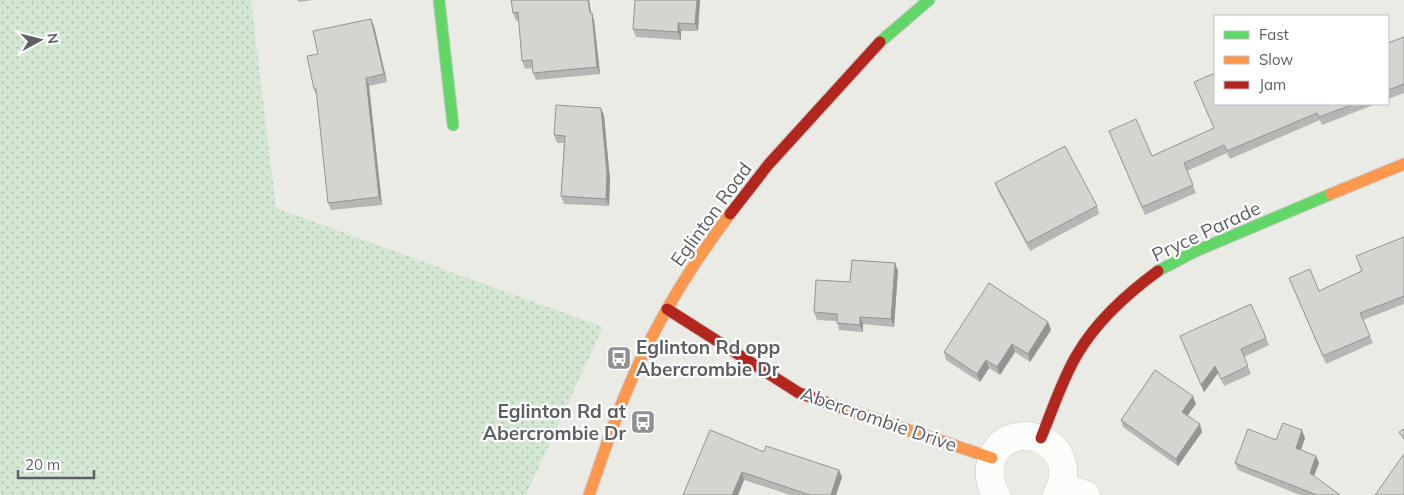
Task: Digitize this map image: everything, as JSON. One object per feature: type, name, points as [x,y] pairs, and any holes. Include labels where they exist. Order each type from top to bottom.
[{"type":"street","points":[[438,0],[453,126]]},
{"type":"street","name":"Eglinton Road","points":[[590,495],[628,387],[667,309],[705,247],[768,165],[874,46],[929,0]]},
{"type":"street","name":"Pryce Parade","points":[[1041,438],[1077,354],[1098,326],[1128,294],[1157,272],[1196,251],[1404,164]]},
{"type":"street","name":"Abercrombie Drive","points":[[667,309],[799,393],[992,458]]},
{"type":"street","points":[[996,495],[990,482],[989,470],[992,458],[1008,441],[1018,436],[1041,438],[1056,450],[1061,458],[1068,492]]},
{"type":"green space","points":[[0,0],[251,0],[276,208],[603,327],[526,495],[0,495]]},
{"type":"building","points":[[511,0],[588,0],[590,13],[592,13],[597,67],[533,73],[532,60],[522,61],[518,12],[513,13]]},
{"type":"building","points":[[635,0],[697,0],[695,24],[678,23],[678,32],[633,29]]},
{"type":"building","points":[[371,19],[384,74],[366,78],[379,197],[328,203],[316,89],[314,89],[307,56],[318,54],[313,31]]},
{"type":"building","points":[[1404,37],[1404,84],[1389,90],[1389,43]]},
{"type":"building","points":[[1214,73],[1214,105],[1351,105],[1319,117],[1317,113],[1227,151],[1224,145],[1184,163],[1193,185],[1142,207],[1109,131],[1136,119],[1152,156],[1214,128],[1194,82]]},
{"type":"building","points":[[556,105],[601,108],[607,173],[606,199],[561,196],[565,136],[554,135]]},
{"type":"building","points":[[1065,146],[1097,206],[1027,243],[995,183]]},
{"type":"building","points":[[1404,237],[1404,296],[1360,313],[1370,336],[1323,356],[1289,278],[1310,269],[1319,291],[1362,271],[1356,256]]},
{"type":"building","points":[[852,260],[895,263],[891,319],[860,317],[860,325],[837,323],[837,314],[814,312],[816,280],[850,282]]},
{"type":"building","points":[[989,283],[1048,322],[1028,354],[1012,344],[997,367],[986,360],[977,374],[944,352]]},
{"type":"building","points":[[1251,304],[1266,338],[1241,349],[1248,366],[1221,379],[1215,366],[1201,385],[1180,336]]},
{"type":"building","points":[[1155,370],[1193,396],[1182,412],[1200,424],[1176,459],[1121,420]]},
{"type":"building","points":[[1283,423],[1302,430],[1296,448],[1316,456],[1310,473],[1340,495],[1317,495],[1235,463],[1248,429],[1276,440]]},
{"type":"building","points":[[1404,429],[1404,439],[1399,432]]},
{"type":"building","points":[[710,430],[764,452],[766,446],[839,470],[831,495],[810,495],[742,472],[732,495],[683,495]]},
{"type":"building","points":[[1404,454],[1404,495],[1375,495]]},
{"type":"traffic: fast","points":[[439,0],[453,125]]},
{"type":"traffic: fast","points":[[880,42],[929,0]]},
{"type":"traffic: fast","points":[[1158,271],[1196,251],[1331,194]]},
{"type":"traffic: slow","points":[[1331,194],[1404,164]]},
{"type":"traffic: slow","points":[[589,495],[612,428],[649,342],[687,276],[730,214]]},
{"type":"traffic: slow","points":[[839,407],[992,458]]},
{"type":"traffic: jam","points":[[730,214],[768,165],[880,42]]},
{"type":"traffic: jam","points":[[1041,438],[1067,373],[1086,341],[1114,308],[1158,271]]},
{"type":"traffic: jam","points":[[667,309],[799,393],[839,407]]},
{"type":"place","name":"Eglinton Rd opp Abercrombie Dr","points":[[619,358]]},
{"type":"place","name":"Eglinton Rd at Abercrombie Dr","points":[[643,422]]}]
